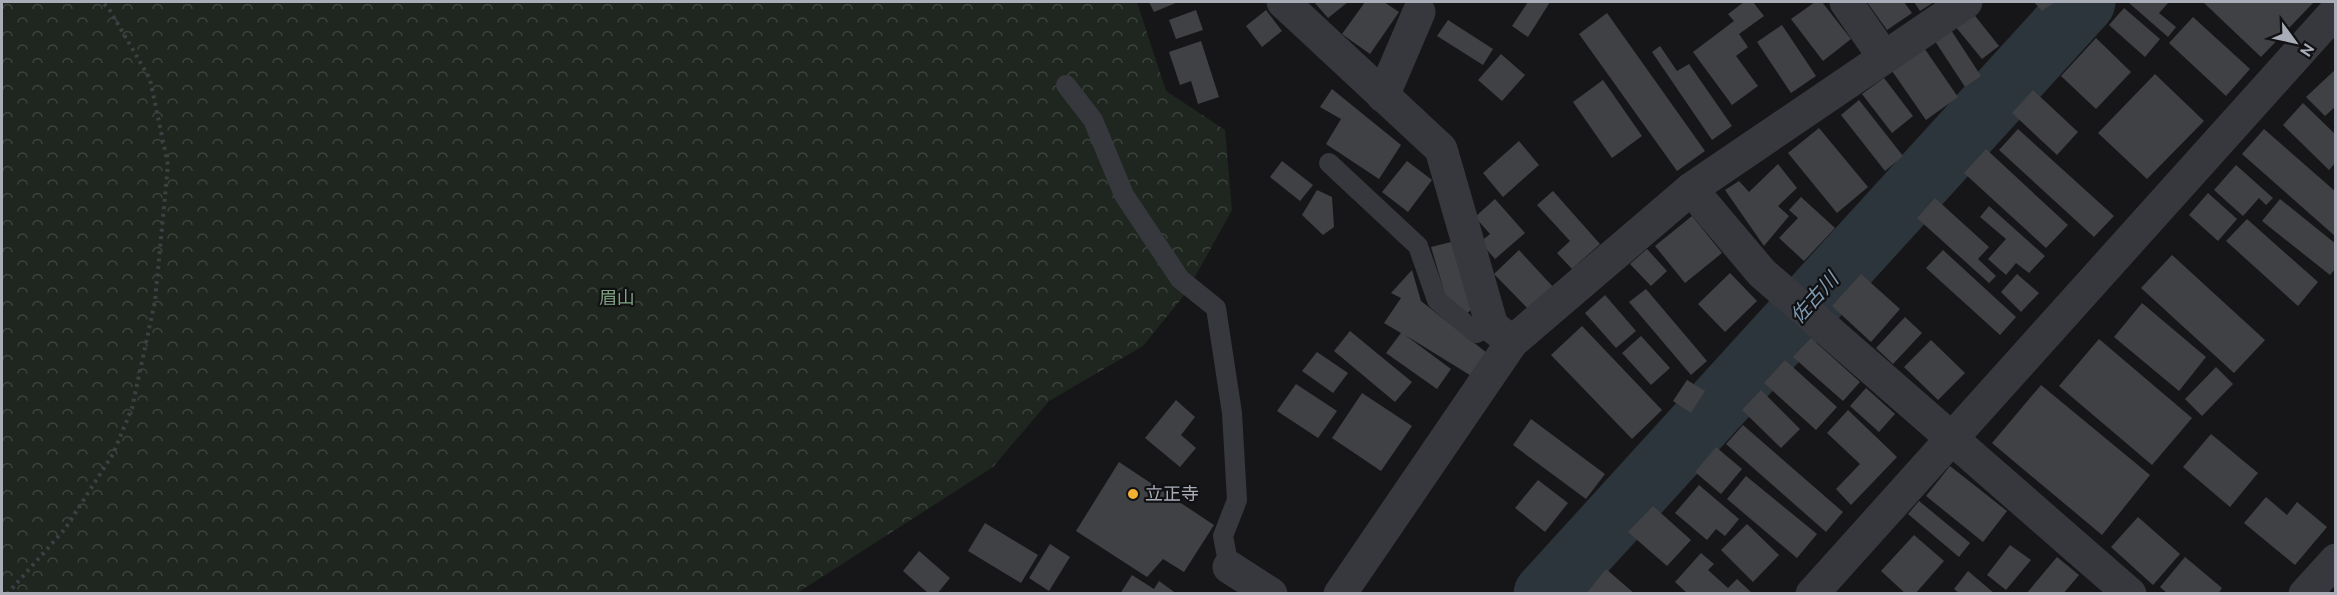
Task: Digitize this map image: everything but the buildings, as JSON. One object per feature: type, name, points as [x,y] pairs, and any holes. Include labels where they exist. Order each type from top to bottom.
[{"type":"street","points":[[1283,2],[1441,149],[1502,334]]},
{"type":"street","points":[[1846,2],[1884,57]]},
{"type":"street","points":[[1340,594],[1502,334],[1691,189],[1966,2]]},
{"type":"street","points":[[1812,594],[2336,10]]},
{"type":"street","points":[[1383,96],[1419,12]]},
{"type":"street","points":[[1691,189],[1762,273],[1786,296],[1953,438],[2130,594]]},
{"type":"street","points":[[2305,594],[2336,560]]},
{"type":"street","points":[[1229,567],[1271,594]]},
{"type":"lane","points":[[1066,85],[1092,120],[1124,195],[1180,279],[1216,308],[1232,413],[1238,500],[1224,536],[1229,567]]},
{"type":"lane","points":[[1329,163],[1418,246],[1437,300],[1476,333],[1502,334]]},
{"type":"path","points":[[7,594],[65,529],[113,454],[132,408],[155,301],[168,165],[150,79],[109,9],[102,2]]},
{"type":"green space","name":"眉山","points":[[2,2],[1137,2],[1166,91],[1225,130],[1232,210],[1186,293],[1143,346],[1049,401],[993,467],[797,593],[2,593]]},
{"type":"waterway","name":"佐古川","points":[[1545,594],[2084,2]]},
{"type":"place","name":"立正寺","points":[[1133,494]]}]
